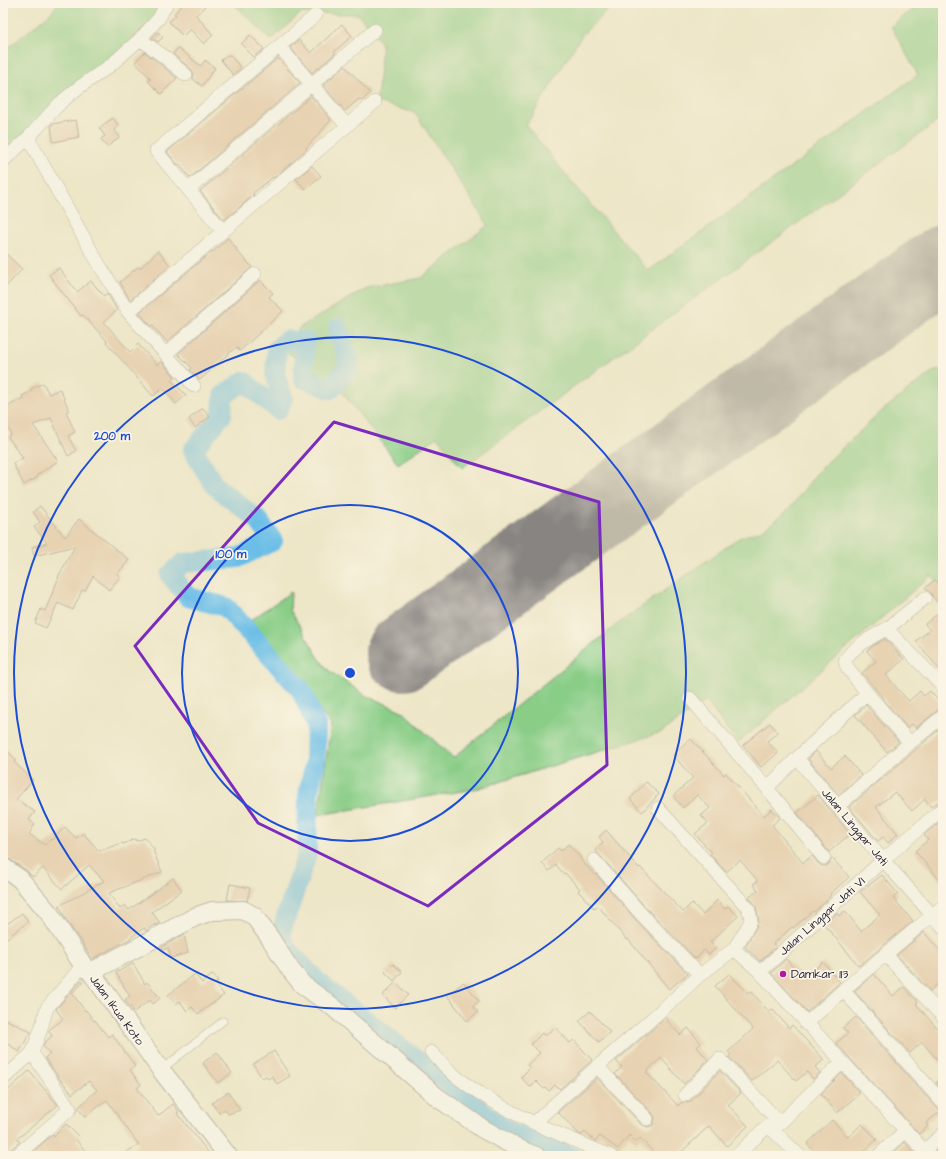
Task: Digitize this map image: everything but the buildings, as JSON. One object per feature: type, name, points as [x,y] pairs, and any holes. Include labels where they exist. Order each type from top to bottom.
[{"type":"street","points":[[3,161],[28,138],[60,103],[78,88],[111,65],[140,39],[159,18],[167,3]]},
{"type":"street","points":[[223,231],[156,151],[316,15]]},
{"type":"street","points":[[188,190],[375,30]]},
{"type":"street","points":[[140,39],[186,75]]},
{"type":"street","points":[[279,46],[346,126]]},
{"type":"street","points":[[128,312],[375,102]]},
{"type":"street","points":[[28,138],[93,254],[128,312],[194,386]]},
{"type":"street","points":[[166,354],[255,274]]},
{"type":"street","points":[[910,743],[866,693],[847,666],[846,659],[852,652],[888,628],[926,598]]},
{"type":"street","points":[[888,628],[890,632],[943,687]]},
{"type":"street","points":[[767,788],[866,693]]},
{"type":"street","points":[[690,698],[767,788],[824,858]]},
{"type":"street","points":[[838,806],[943,716]]},
{"type":"street","name":"Jalan Linggar Jati","points":[[797,758],[883,860],[943,927]]},
{"type":"street","points":[[534,1123],[700,975],[734,949],[750,923],[751,918],[748,908],[658,808]]},
{"type":"street","name":"Jalan Linggar Jati VI","points":[[760,972],[883,860],[943,808]]},
{"type":"street","points":[[594,860],[642,915],[700,975]]},
{"type":"street","name":"Jalan Ikua Koto","points":[[3,867],[20,879],[49,913],[87,969],[161,1070],[228,1156]]},
{"type":"street","points":[[806,1024],[843,990],[943,906]]},
{"type":"street","points":[[3,1079],[32,1053],[47,1008],[87,969],[195,917],[212,911],[243,910],[254,916],[290,969],[303,985],[333,1007],[437,1097],[483,1129],[523,1151],[536,1156]]},
{"type":"street","points":[[734,949],[760,972],[806,1024],[927,1153],[943,1134]]},
{"type":"street","points":[[886,955],[943,1017]]},
{"type":"street","points":[[843,990],[943,1103]]},
{"type":"street","points":[[431,1052],[457,1077],[474,1089],[534,1123],[611,1156]]},
{"type":"street","points":[[16,1156],[70,1110],[32,1053]]},
{"type":"street","points":[[685,1095],[720,1059],[800,1156]]},
{"type":"street","points":[[736,1156],[774,1125],[842,1062]]},
{"type":"street","points":[[597,1066],[647,1119]]},
{"type":"street","points":[[878,1156],[906,1130]]},
{"type":"lane","points":[[161,1070],[223,1021]]},
{"type":"highlighted area","points":[[334,422],[599,502],[607,765],[428,906],[258,823],[135,646]]},
{"type":"green space","points":[[58,3],[171,3],[169,7],[53,107],[3,158],[3,52],[52,12]]},
{"type":"green space","points":[[233,3],[615,3],[582,35],[526,125],[571,181],[648,271],[918,75],[891,26],[922,3],[943,3],[943,117],[462,468],[437,437],[398,464],[340,389],[287,352],[299,328],[366,288],[421,278],[488,225],[415,113],[377,102],[382,44],[358,14],[301,13],[271,40]]},
{"type":"green space","points":[[943,369],[943,587],[931,575],[738,743],[706,701],[662,732],[480,788],[318,815],[331,725],[251,620],[291,592],[290,610],[328,670],[365,695],[402,711],[453,758],[620,622],[739,538],[763,530],[790,508],[820,469],[882,411],[932,372]]},
{"type":"waterway","points":[[338,328],[350,365],[330,389],[303,378],[305,341],[287,340],[277,349],[275,374],[283,398],[278,410],[244,381],[223,396],[222,415],[193,450],[214,485],[258,520],[273,541],[238,558],[183,563],[170,575],[188,597],[226,607],[301,690],[316,725],[315,763],[308,795],[307,854],[280,935],[286,948],[319,983],[506,1130],[571,1156]]},
{"type":"runway","points":[[403,653],[943,263]]},
{"type":"place","name":"Damkar 113","points":[[783,974]]}]
